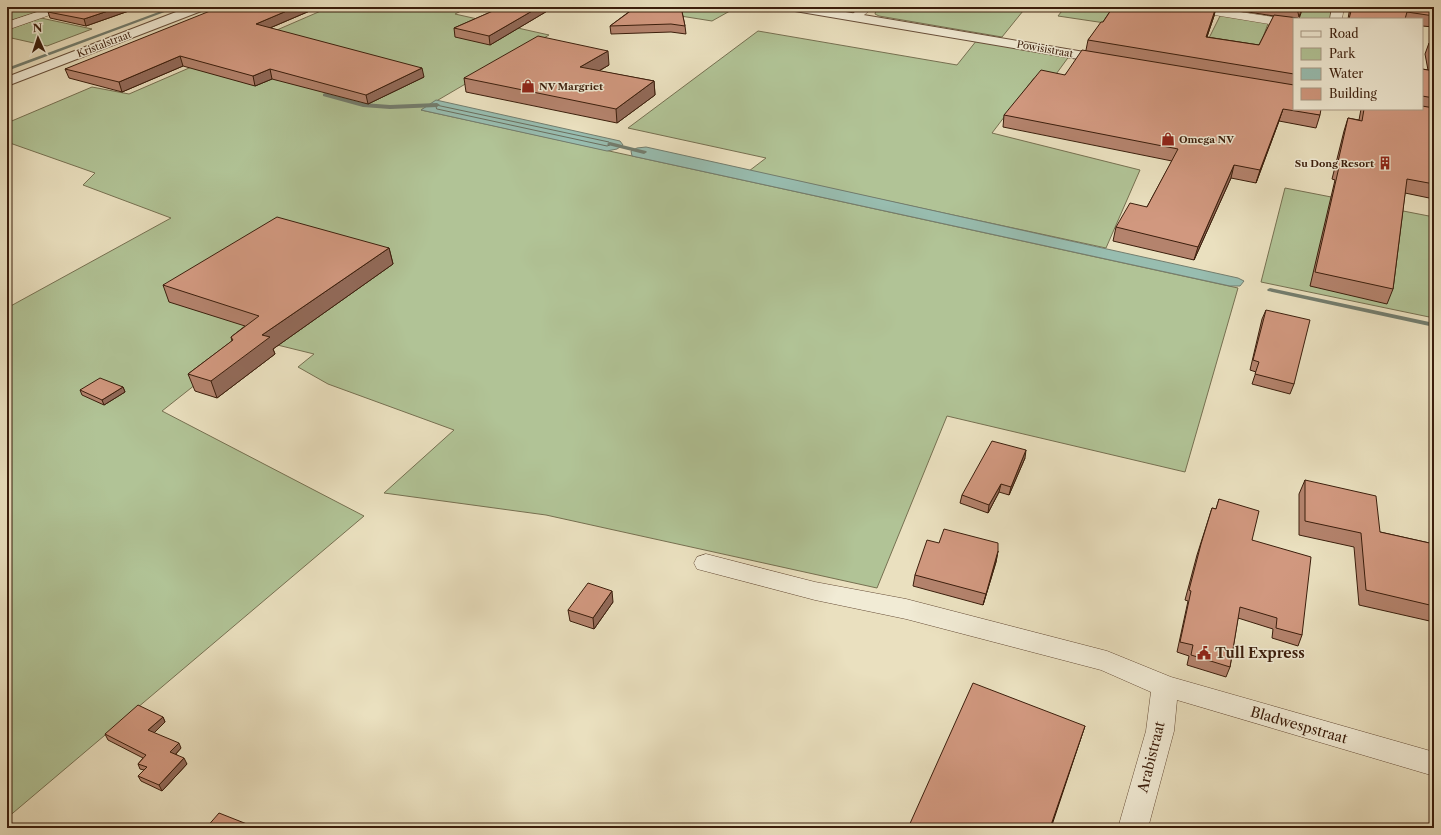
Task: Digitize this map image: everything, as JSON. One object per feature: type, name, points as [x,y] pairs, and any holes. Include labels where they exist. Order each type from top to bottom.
[{"type":"street","points":[[7,26],[62,7]]},
{"type":"street","name":"Kristalstraat","points":[[7,82],[200,7]]},
{"type":"street","name":"Powisistraat","points":[[801,7],[1118,62]]},
{"type":"street","points":[[855,17],[868,7]]},
{"type":"street","points":[[1184,7],[1293,24]]},
{"type":"street","points":[[1336,18],[1338,7]]},
{"type":"street","name":"Bladwespstraat","points":[[706,563],[815,591],[906,609],[1107,661],[1165,686],[1434,764]]},
{"type":"street","name":"Arabistraat","points":[[1133,828],[1160,731],[1165,686]]},
{"type":"green space","points":[[7,7],[54,7],[11,22],[7,21]]},
{"type":"green space","points":[[330,7],[469,7],[455,14],[549,35],[421,110],[1238,288],[1185,472],[947,416],[877,588],[546,515],[384,493],[454,430],[328,384],[298,367],[314,354],[253,339],[162,411],[364,516],[7,818],[7,308],[171,218],[83,185],[95,173],[7,142],[7,123],[92,87],[129,94]]},
{"type":"green space","points":[[680,7],[737,7],[712,21],[668,14]]},
{"type":"green space","points":[[880,7],[997,7],[1023,11],[1002,37],[879,16],[875,14],[876,10]]},
{"type":"green space","points":[[1065,7],[1116,7],[1105,23],[1058,16]]},
{"type":"green space","points":[[1270,7],[1333,7],[1331,18],[1267,18]]},
{"type":"green space","points":[[1221,14],[1269,21],[1259,48],[1208,40]]},
{"type":"green space","points":[[41,18],[92,29],[47,46],[7,37],[7,30]]},
{"type":"green space","points":[[758,31],[957,65],[977,40],[1070,55],[1051,81],[1034,78],[992,133],[1140,170],[1106,248],[749,171],[766,158],[628,128]]},
{"type":"green space","points":[[1285,188],[1434,217],[1434,318],[1261,282]]},
{"type":"water","points":[[436,100],[620,141],[623,145],[617,149],[607,151],[421,110]]},
{"type":"water","points":[[646,147],[1238,278],[1244,281],[1240,286],[1230,286],[632,156],[631,151],[637,148]]},
{"type":"building","points":[[60,7],[120,7],[84,19],[48,12]]},
{"type":"building","points":[[220,7],[296,7],[256,24],[422,68],[366,95],[270,69],[253,76],[180,56],[119,82],[65,69]]},
{"type":"building","points":[[502,7],[539,7],[489,36],[454,28]]},
{"type":"building","points":[[636,7],[681,7],[685,26],[671,24],[610,26]]},
{"type":"building","points":[[1113,7],[1216,7],[1206,37],[1259,45],[1274,15],[1298,18],[1293,18],[1293,74],[1088,40],[1101,22],[1103,22]]},
{"type":"building","points":[[1292,7],[1302,7],[1299,17],[1297,8]]},
{"type":"building","points":[[1352,7],[1434,7],[1434,16],[1407,12],[1405,18],[1349,18]]},
{"type":"building","points":[[538,36],[608,51],[580,67],[654,81],[616,109],[464,78]]},
{"type":"building","points":[[1429,43],[1434,44],[1434,71]]},
{"type":"building","points":[[1082,50],[1293,85],[1293,110],[1321,110],[1320,115],[1283,109],[1260,170],[1234,165],[1198,247],[1116,227],[1130,203],[1147,207],[1178,149],[1004,115],[1041,70],[1065,75]]},
{"type":"building","points":[[1423,69],[1434,71],[1434,98],[1423,96]]},
{"type":"building","points":[[1423,106],[1434,108],[1434,184],[1407,179],[1393,289],[1315,272],[1339,167],[1337,166],[1348,118],[1362,121],[1364,110],[1423,110]]},
{"type":"building","points":[[277,217],[389,248],[262,335],[270,337],[211,381],[188,374],[233,340],[231,337],[259,316],[163,285]]},
{"type":"building","points":[[1266,310],[1310,320],[1294,384],[1255,374],[1259,362],[1253,360]]},
{"type":"building","points":[[100,378],[123,387],[102,400],[80,390]]},
{"type":"building","points":[[992,441],[1026,450],[1011,487],[1001,484],[989,505],[962,495]]},
{"type":"building","points":[[1305,480],[1376,496],[1380,532],[1434,544],[1434,606],[1366,590],[1361,533],[1305,521]]},
{"type":"building","points":[[1219,499],[1259,511],[1252,540],[1311,557],[1302,635],[1276,628],[1277,618],[1240,607],[1230,667],[1191,655],[1193,645],[1180,642],[1191,591],[1189,590],[1201,544],[1212,508],[1216,509]]},
{"type":"building","points":[[944,529],[998,543],[998,551],[986,594],[915,575],[927,540],[939,543]]},
{"type":"building","points":[[588,583],[612,591],[593,618],[568,610]]},
{"type":"building","points":[[973,683],[1085,726],[1050,828],[908,828]]},
{"type":"building","points":[[138,705],[163,717],[148,730],[179,743],[170,752],[184,758],[159,785],[138,776],[147,767],[138,764],[146,755],[105,734]]},
{"type":"building","points":[[219,813],[257,828],[206,828]]},
{"type":"waterway","points":[[7,70],[176,7]]},
{"type":"waterway","points":[[325,95],[363,105],[390,107],[437,105]]},
{"type":"waterway","points":[[610,144],[644,152]]},
{"type":"waterway","points":[[1270,290],[1434,325]]},
{"type":"place","name":"NV Margriet","points":[[528,86]]},
{"type":"place","name":"Omega NV","points":[[1168,139]]},
{"type":"place","name":"Su Dong Resort","points":[[1385,163]]},
{"type":"place","name":"Tull Express","points":[[1204,653]]}]
